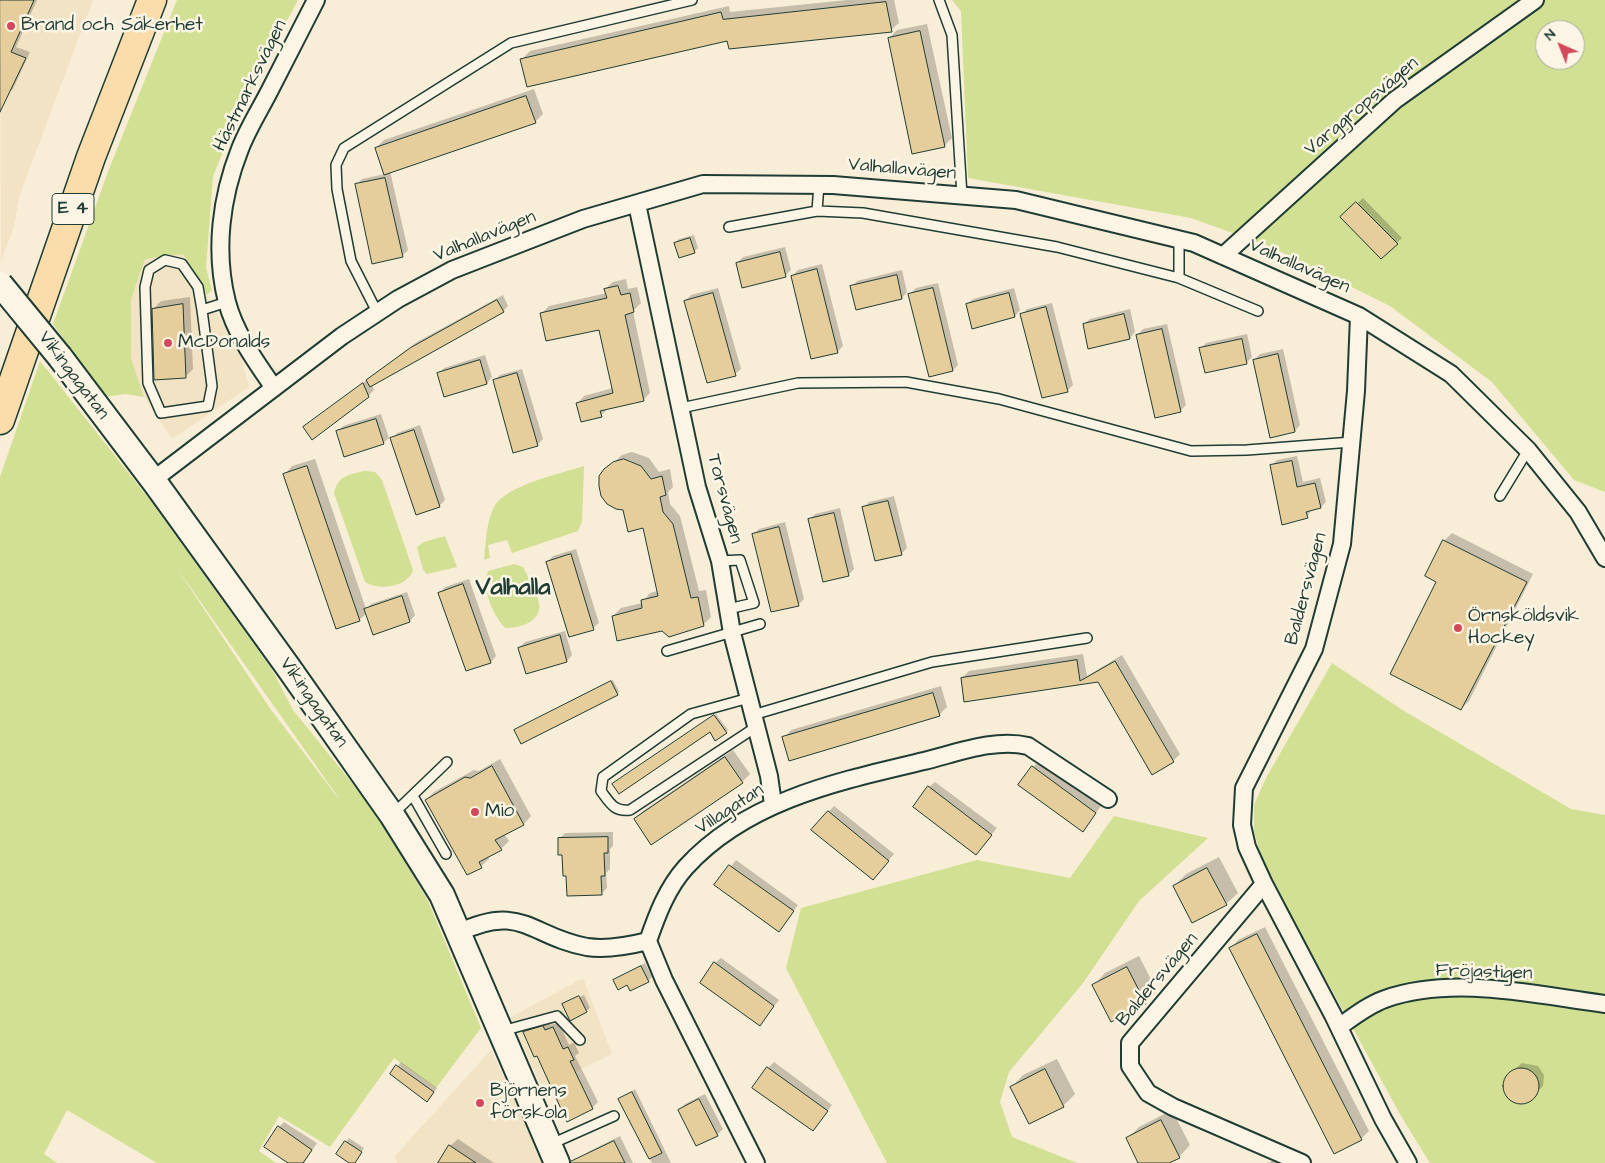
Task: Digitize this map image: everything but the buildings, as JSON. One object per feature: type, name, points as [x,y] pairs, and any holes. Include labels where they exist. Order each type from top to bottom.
[{"type":"highway","name":"E 4","points":[[0,420],[91,157],[152,0]]},
{"type":"street","name":"Hästmarksvägen","points":[[274,388],[239,332],[227,302],[221,261],[220,223],[228,187],[240,148],[316,0]]},
{"type":"street","name":"Varggropsvägen","points":[[1223,256],[1395,100],[1535,0]]},
{"type":"street","name":"Valhallavägen","points":[[153,480],[342,336],[377,312],[452,270],[583,219],[704,184],[819,184],[1016,200],[1179,239],[1194,243],[1359,316],[1451,374],[1528,450],[1578,512],[1605,558]]},
{"type":"street","name":"Torsvägen","points":[[636,204],[697,487],[720,561],[732,633],[755,721],[773,804]]},
{"type":"street","name":"Vikingagatan","points":[[0,284],[60,357],[153,480],[392,815],[442,895],[553,1154]]},
{"type":"street","name":"Baldersvägen","points":[[1359,316],[1352,442],[1342,544],[1314,649],[1244,788],[1242,826],[1247,847],[1264,884],[1339,1027],[1383,1119],[1408,1163]]},
{"type":"street","name":"Villagatan","points":[[648,941],[661,904],[685,868],[718,839],[773,804],[847,779],[1004,743],[1018,743],[1039,751],[1108,799]]},
{"type":"street","name":"Baldersvägen","points":[[1264,884],[1130,1043],[1130,1066],[1148,1093],[1173,1107],[1302,1163]]},
{"type":"street","points":[[458,933],[483,922],[506,920],[527,924],[587,947],[614,948],[648,941],[664,980],[756,1163]]},
{"type":"street","name":"Fröjastigen","points":[[1339,1027],[1383,1000],[1439,989],[1512,992],[1605,1004]]},
{"type":"lane","points":[[377,312],[351,261],[337,189],[336,165],[344,148],[511,43],[692,0]]},
{"type":"lane","points":[[939,0],[952,35],[962,196]]},
{"type":"lane","points":[[817,211],[819,184]]},
{"type":"lane","points":[[730,227],[817,211],[863,213],[963,229],[1057,247],[1179,278],[1258,311]]},
{"type":"lane","points":[[1179,239],[1179,278]]},
{"type":"lane","points":[[165,260],[182,264],[198,287],[202,310],[212,386],[208,406],[160,413],[148,383],[145,287],[149,270],[165,260]]},
{"type":"lane","points":[[202,310],[227,302]]},
{"type":"lane","points":[[681,408],[798,383],[906,382],[999,399],[1191,451],[1247,450],[1352,442]]},
{"type":"lane","points":[[1500,496],[1528,450]]},
{"type":"lane","points":[[720,561],[740,560],[754,602],[728,609]]},
{"type":"lane","points":[[667,651],[760,624]]},
{"type":"lane","points":[[749,698],[691,714],[603,777],[601,791],[614,808],[620,812],[630,810],[755,721],[932,662],[1087,638]]},
{"type":"lane","points":[[392,815],[447,762]]},
{"type":"lane","points":[[413,796],[446,854]]},
{"type":"lane","points":[[500,1031],[557,1016],[580,1040]]},
{"type":"lane","points":[[553,1154],[614,1116]]},
{"type":"shaded area","points":[[0,0],[93,0],[19,197],[14,227],[1,261]]},
{"type":"shaded area","points":[[183,253],[240,353],[249,387],[172,439],[144,397],[131,358],[131,300],[145,259]]},
{"type":"shaded area","points":[[583,978],[612,1054],[542,1088],[509,1018]]},
{"type":"shaded area","name":"Björnens förskola","points":[[491,1050],[544,1163],[397,1163],[395,1156]]},
{"type":"green space","points":[[177,0],[298,0],[243,103],[213,176],[206,268],[212,290],[207,295],[183,254],[145,259],[131,300],[131,358],[144,397],[125,394],[105,397],[53,324],[109,169]]},
{"type":"green space","points":[[952,0],[1605,0],[1605,492],[1574,480],[1492,382],[1390,306],[1271,247],[1191,218],[968,178],[961,11]]},
{"type":"green space","points":[[40,361],[150,500],[271,668],[293,710],[373,809],[428,901],[481,1028],[436,1088],[394,1058],[330,1147],[279,1116],[259,1151],[276,1163],[157,1163],[67,1110],[44,1154],[57,1163],[0,1163],[0,477]],"holes":[[[176,567],[338,797],[269,707]]]},
{"type":"green space","points":[[584,466],[582,521],[578,531],[512,553],[507,540],[488,545],[490,558],[484,560],[489,520],[494,507],[500,499],[534,481]]},
{"type":"green space","points":[[364,471],[375,472],[382,480],[413,570],[405,580],[392,586],[371,585],[365,582],[334,493],[338,483],[344,477]]},
{"type":"green space","points":[[445,536],[457,567],[427,574],[423,570],[417,547],[424,542]]},
{"type":"green space","points":[[514,564],[523,567],[536,594],[539,610],[534,619],[529,623],[505,628],[496,616],[489,601],[486,578],[488,571]]},
{"type":"green space","points":[[1332,663],[1404,711],[1571,809],[1605,815],[1605,1163],[1430,1163],[1401,1116],[1288,910],[1261,856],[1254,831],[1254,805],[1266,778]]},
{"type":"green space","points":[[1114,816],[1208,838],[1139,901],[1083,983],[1009,1072],[1000,1102],[1012,1137],[1077,1163],[887,1163],[786,968],[801,908],[977,860],[1070,878]]},
{"type":"place","name":"Brand och Säkerhet","points":[[11,26]]},
{"type":"place","name":"McDonalds","points":[[168,343]]},
{"type":"place","name":"Örnsköldsvik Hockey","points":[[1458,628]]},
{"type":"place","name":"Mio","points":[[475,812]]},
{"type":"place","name":"Björnens förskola","points":[[480,1103]]},
{"type":"district","name":"Valhalla","points":[[513,589]]}]
